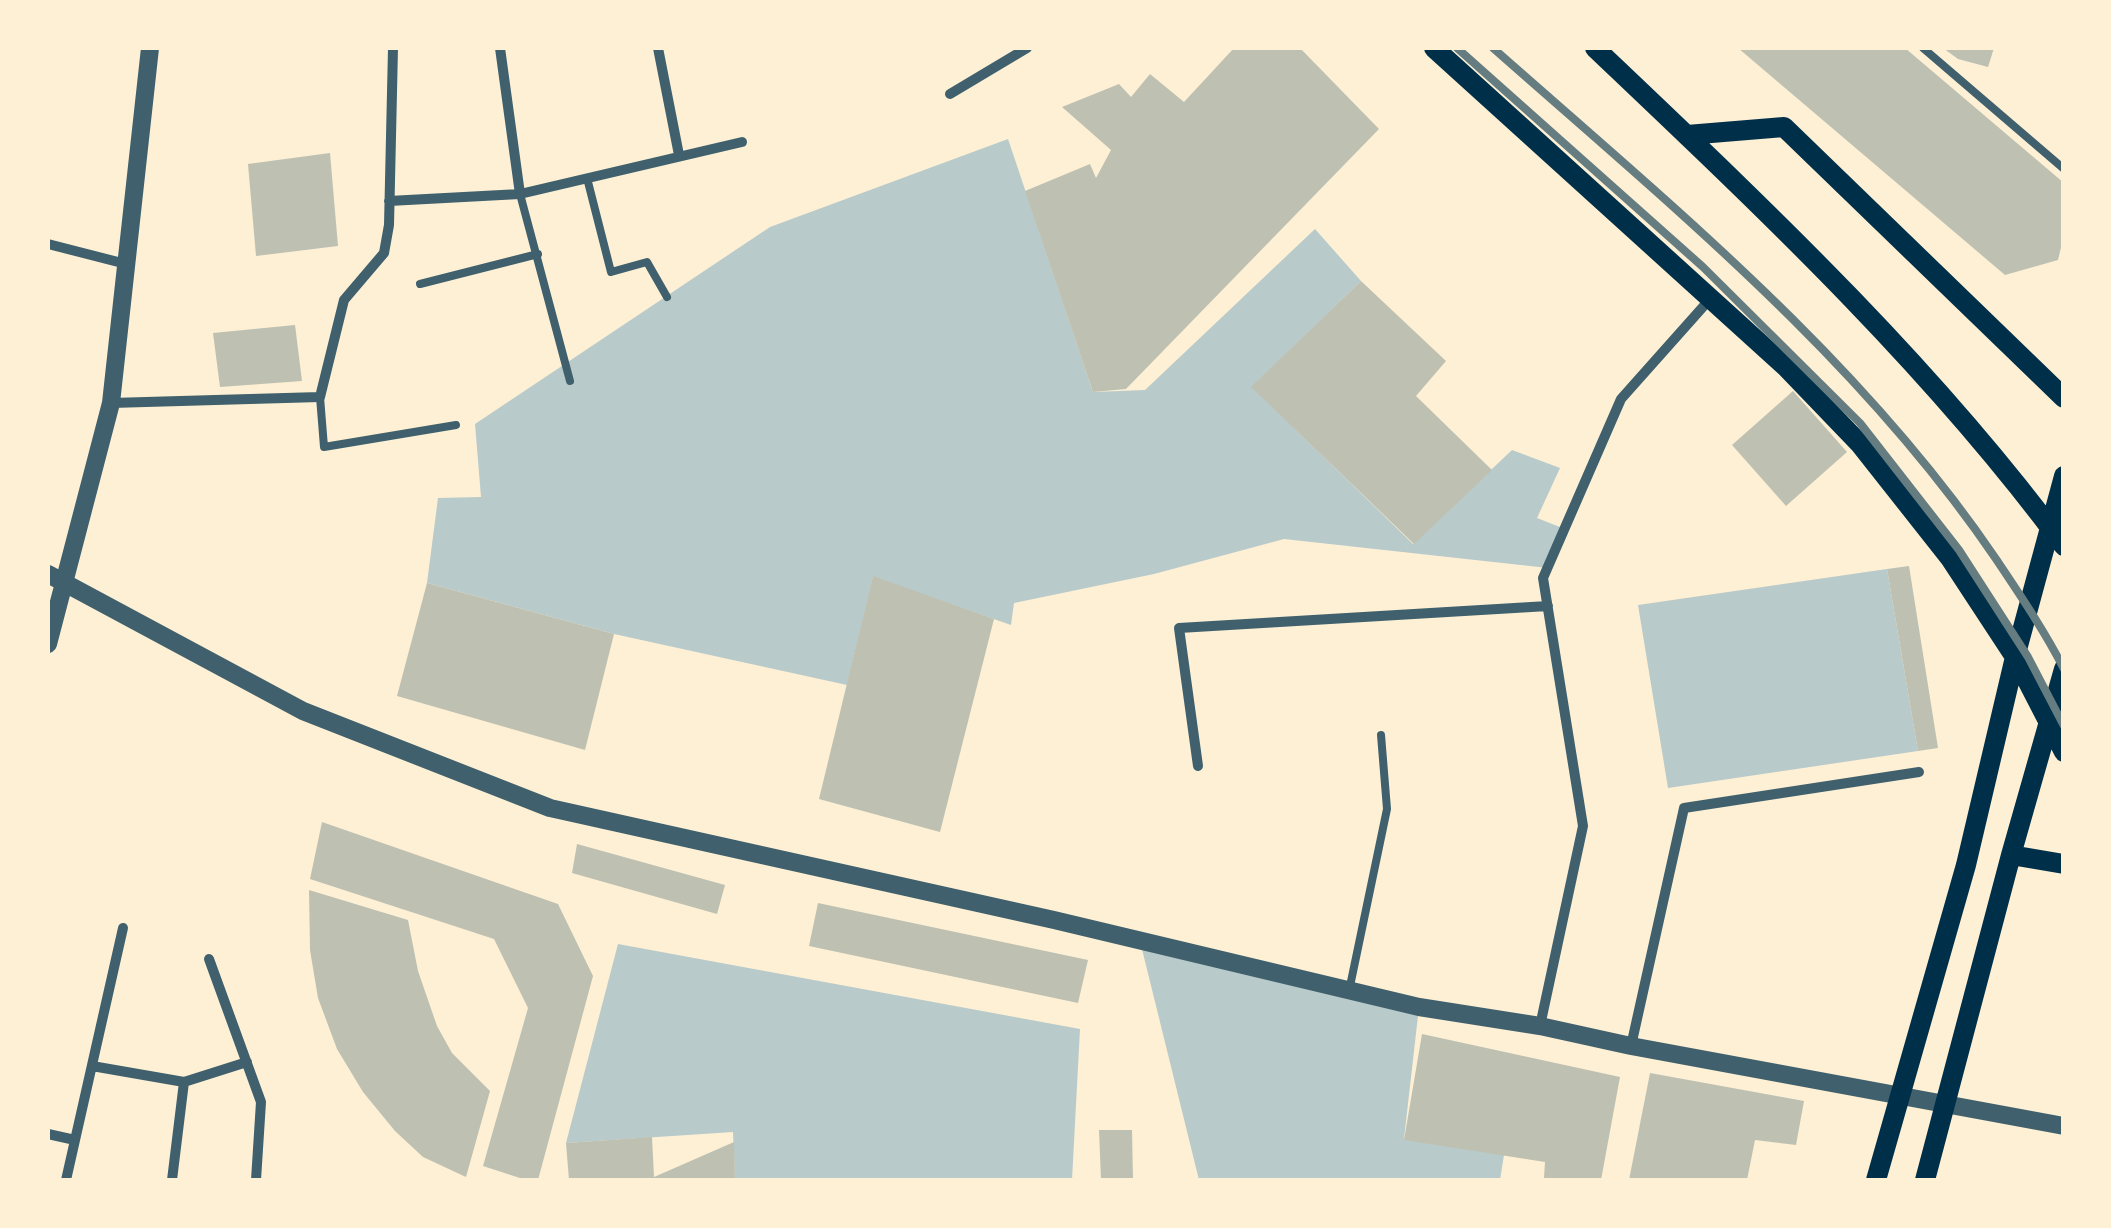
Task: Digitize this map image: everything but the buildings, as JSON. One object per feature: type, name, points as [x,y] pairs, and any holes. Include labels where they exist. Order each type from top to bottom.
[{"type":"main road","points":[[1434,48],[1786,367],[1860,444],[1950,558],[2015,657],[2064,752]]},
{"type":"main road","points":[[1596,48],[1888,336],[1989,447],[2064,546]]},
{"type":"main road","points":[[1688,135],[1784,127],[2064,398]]},
{"type":"main road","points":[[1876,1180],[1966,865],[2015,657],[2064,476]]},
{"type":"main road","points":[[1925,1180],[2010,856],[2064,669]]},
{"type":"main road","points":[[2010,856],[2064,864]]},
{"type":"street","points":[[48,644],[56,578],[111,403],[150,48]]},
{"type":"street","points":[[111,403],[320,397],[344,300],[384,253],[393,48]]},
{"type":"street","points":[[500,48],[520,194]]},
{"type":"street","points":[[658,48],[679,155]]},
{"type":"street","points":[[950,94],[1027,48]]},
{"type":"street","points":[[389,201],[520,194],[742,142]]},
{"type":"street","points":[[48,244],[126,264]]},
{"type":"street","points":[[1540,1026],[1582,826],[1544,578],[1621,399],[1711,298]]},
{"type":"street","points":[[56,578],[303,711],[550,808],[1054,920],[1418,1007],[1540,1026],[2064,1126]]},
{"type":"street","points":[[1198,766],[1178,628],[1548,606]]},
{"type":"street","points":[[1631,1046],[1684,808],[1919,772]]},
{"type":"street","points":[[66,1180],[124,928]]},
{"type":"street","points":[[209,959],[261,1102],[256,1180]]},
{"type":"street","points":[[92,1066],[184,1082],[247,1062]]},
{"type":"street","points":[[172,1180],[184,1082]]},
{"type":"street","points":[[48,1134],[75,1140]]},
{"type":"lane","points":[[1923,48],[2064,169]]},
{"type":"lane","points":[[586,178],[611,272],[646,262],[666,297]]},
{"type":"lane","points":[[520,194],[570,381]]},
{"type":"lane","points":[[420,284],[538,254]]},
{"type":"lane","points":[[320,397],[324,447],[456,425]]},
{"type":"lane","points":[[1348,990],[1386,809],[1381,735]]},
{"type":"shaded area","points":[[1008,139],[1093,392],[1145,390],[1315,229],[1361,281],[1252,387],[1413,544],[1512,450],[1560,468],[1537,518],[1565,529],[1548,568],[1284,539],[1154,574],[1014,603],[1011,625],[873,577],[847,685],[614,634],[427,583],[438,498],[481,497],[475,424],[770,227]]},
{"type":"shaded area","points":[[1887,569],[1918,751],[1668,788],[1638,605]]},
{"type":"shaded area","points":[[1140,941],[1419,1007],[1404,1139],[1504,1155],[1500,1180],[1199,1180]]},
{"type":"shaded area","points":[[618,944],[1080,1029],[1072,1180],[735,1180],[733,1132],[566,1143]]},
{"type":"railway","points":[[1457,48],[1703,267],[1860,423],[1959,550],[2028,657],[2064,726]]},
{"type":"railway","points":[[1493,48],[1761,288],[1886,417],[1996,559],[2064,669]]}]
